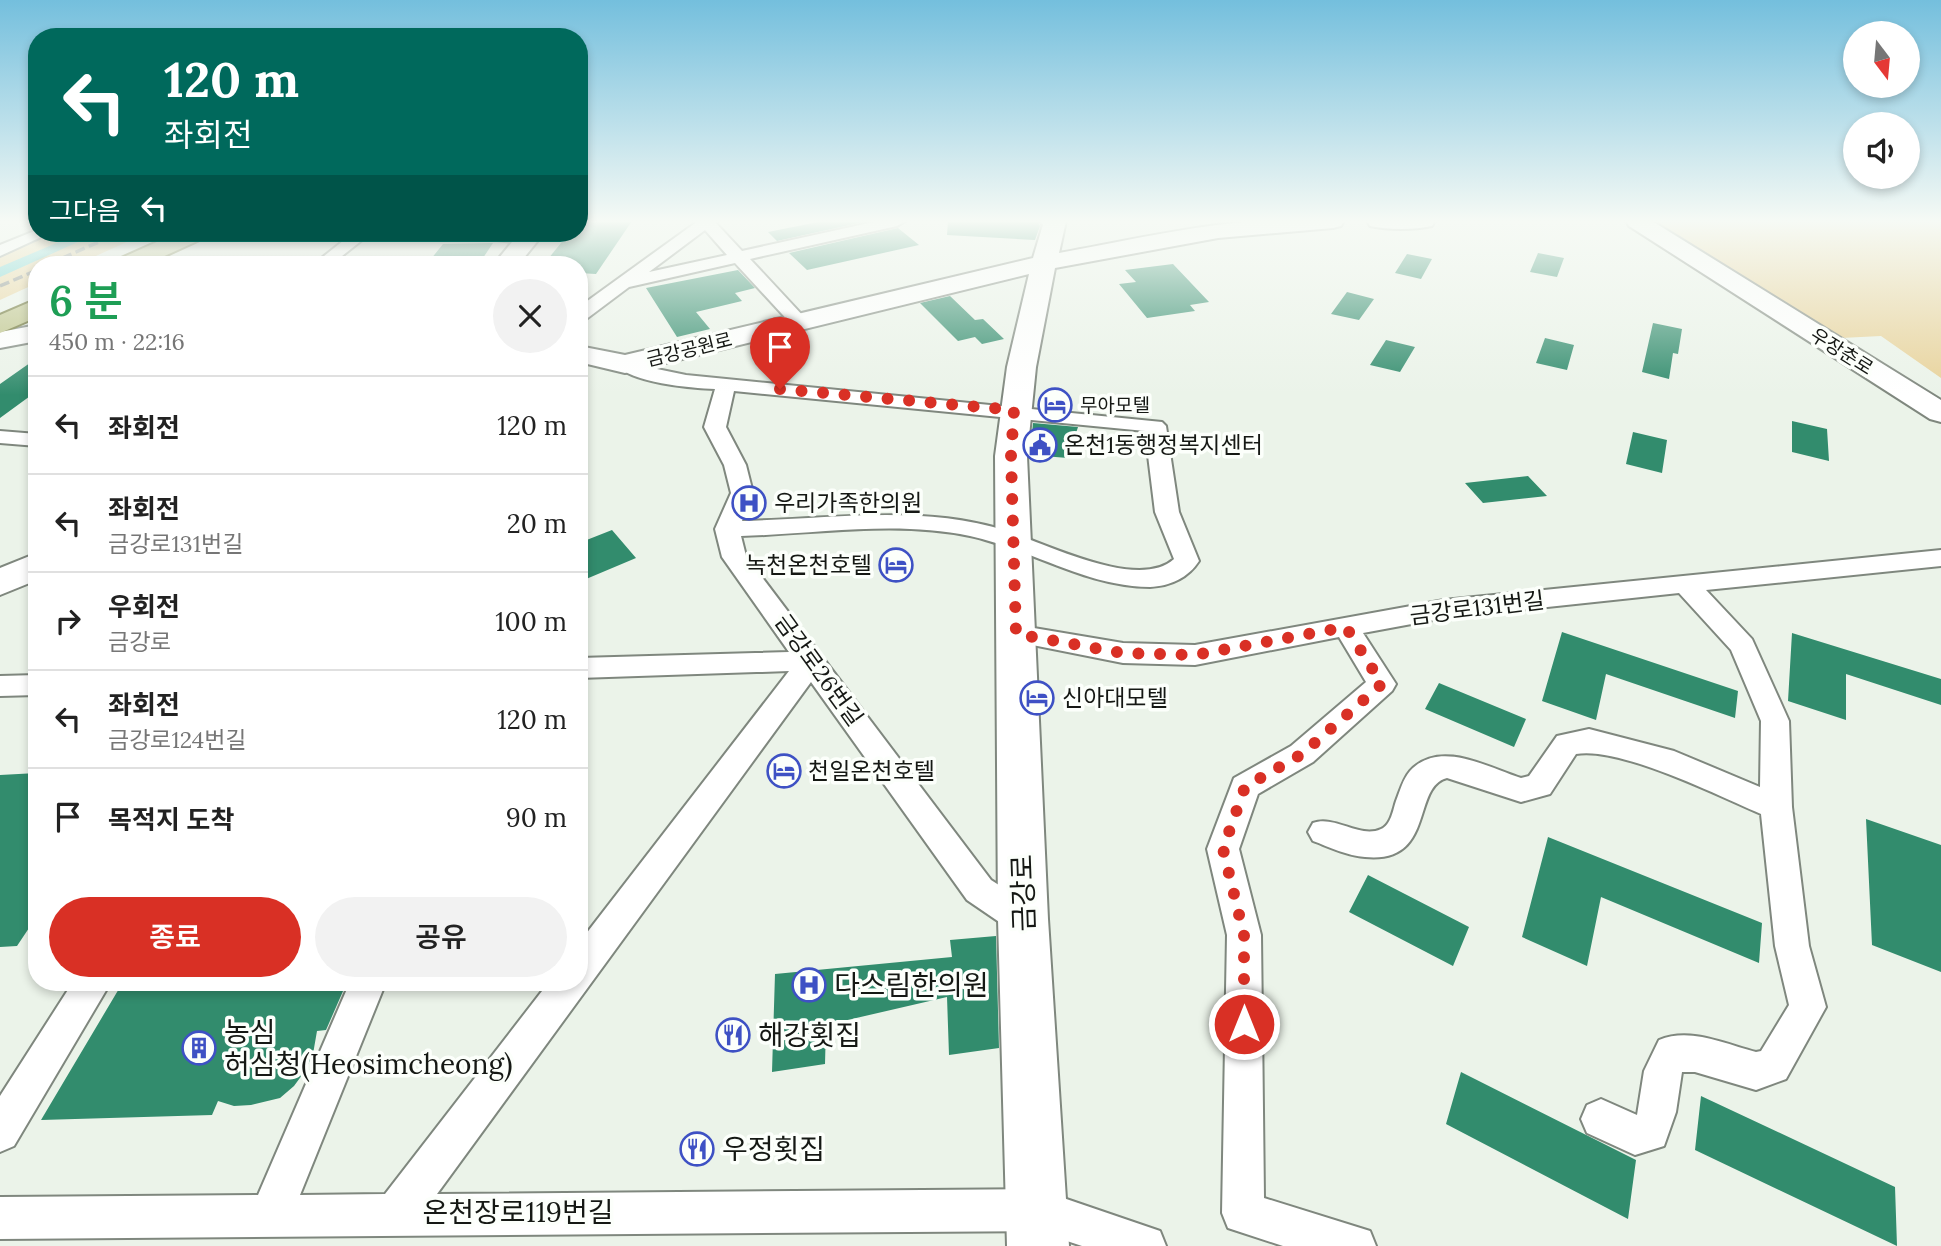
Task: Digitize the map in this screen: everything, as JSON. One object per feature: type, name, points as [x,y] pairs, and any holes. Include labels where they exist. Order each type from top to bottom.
[{"type":"street","points":[[588,309],[629,279]]},
{"type":"street","points":[[624,283],[642,279]]},
{"type":"street","points":[[759,279],[799,322]]},
{"type":"street","name":"금강공원로","points":[[588,356],[625,364],[976,279]]},
{"type":"street","name":"금강로","points":[[1037,1228],[1023,919],[1011,456],[1014,410],[1040,279]]},
{"type":"street","name":"우장춘로","points":[[1730,279],[1941,413]]},
{"type":"street","points":[[0,340],[18,318]]},
{"type":"street","points":[[625,364],[651,376],[677,382],[726,384],[1014,410],[1155,426],[1167,512],[1187,561],[1184,567],[1171,576],[1123,578],[965,525],[911,522],[727,529],[742,493],[735,465],[715,427],[726,384]]},
{"type":"street","points":[[0,436],[28,439]]},
{"type":"street","name":"금강로26번길","points":[[727,529],[734,557],[979,890],[1023,919]]},
{"type":"street","name":"금강로131번길","points":[[1016,634],[1123,653],[1195,655],[1444,609],[1941,558]]},
{"type":"street","points":[[0,583],[28,569]]},
{"type":"street","points":[[1601,1119],[1635,1135],[1650,1132],[1657,1120],[1664,1062],[1672,1053],[1695,1054],[1756,1071],[1773,1066],[1808,1007],[1793,947],[1776,807],[1775,721],[1743,646],[1685,584]]},
{"type":"street","points":[[1346,627],[1382,684],[1302,754],[1245,787],[1223,849],[1244,935],[1243,1213],[1354,1246]]},
{"type":"street","points":[[588,668],[812,661]]},
{"type":"street","points":[[588,959],[812,661]]},
{"type":"street","points":[[0,686],[28,685]]},
{"type":"street","points":[[1324,832],[1365,844],[1389,842],[1402,829],[1419,781],[1433,769],[1447,766],[1521,790],[1539,785],[1567,744],[1589,740],[1663,759],[1776,807]]},
{"type":"street","points":[[0,1132],[87,991]]},
{"type":"street","points":[[271,1214],[364,991]]},
{"type":"street","points":[[397,1213],[564,991]]},
{"type":"street","name":"온천장로119번길","points":[[0,1218],[397,1213],[1037,1228],[1145,1246]]},
{"type":"shaded area","points":[[0,279],[28,279],[28,287],[0,300]]},
{"type":"shaded area","points":[[1729,279],[1941,279],[1941,378],[1881,336],[1821,339]]},
{"type":"building","points":[[691,279],[747,279],[755,288],[735,293],[742,301],[696,312],[710,329],[677,337],[646,288]]},
{"type":"building","points":[[1133,279],[1187,279],[1209,302],[1190,305],[1195,311],[1147,318],[1119,284],[1136,282]]},
{"type":"building","points":[[1347,292],[1374,299],[1359,320],[1331,314]]},
{"type":"building","points":[[950,296],[975,320],[983,319],[1004,339],[982,344],[975,337],[958,341],[920,303]]},
{"type":"building","points":[[1653,323],[1682,329],[1678,354],[1673,353],[1669,379],[1642,372]]},
{"type":"building","points":[[1545,338],[1574,345],[1567,370],[1536,363]]},
{"type":"building","points":[[1386,340],[1415,347],[1400,372],[1370,365]]},
{"type":"building","points":[[28,364],[28,398],[0,418],[0,384]]},
{"type":"building","points":[[1792,421],[1827,429],[1829,461],[1792,452]]},
{"type":"building","points":[[1033,423],[1078,427],[1068,458],[1030,455]]},
{"type":"building","points":[[1633,432],[1667,440],[1662,473],[1626,464]]},
{"type":"building","points":[[1528,476],[1547,496],[1483,503],[1465,483]]},
{"type":"building","points":[[612,530],[636,558],[588,578],[588,539]]},
{"type":"building","points":[[1562,632],[1738,691],[1735,718],[1606,674],[1596,720],[1542,701]]},
{"type":"building","points":[[1792,633],[1941,679],[1941,705],[1846,674],[1846,720],[1788,701]]},
{"type":"building","points":[[1439,683],[1526,719],[1514,747],[1425,709]]},
{"type":"building","points":[[28,773],[28,930],[17,946],[0,947],[0,775]]},
{"type":"building","points":[[1866,819],[1941,845],[1941,972],[1872,945]]},
{"type":"building","points":[[1548,837],[1762,923],[1759,963],[1601,897],[1587,966],[1522,937]]},
{"type":"building","points":[[1368,875],[1469,927],[1453,966],[1349,912]]},
{"type":"building","points":[[996,936],[999,1048],[949,1055],[947,997],[826,1025],[825,1064],[772,1072],[775,974],[952,957],[950,940]]},
{"type":"building","name":"농심 허심청(Heosimcheong)","points":[[118,991],[343,991],[326,1030],[317,1031],[313,1054],[305,1071],[294,1086],[280,1098],[234,1106],[218,1101],[212,1115],[41,1120]]},
{"type":"building","points":[[1461,1072],[1636,1160],[1628,1219],[1446,1124]]},
{"type":"building","points":[[1701,1096],[1895,1187],[1897,1246],[1695,1150]]},
{"type":"railway","points":[[0,286],[16,279]]},
{"type":"place","name":"무아모텔","points":[[1055,405]]},
{"type":"place","name":"온천1동행정복지센터","points":[[1040,445]]},
{"type":"place","name":"우리가족한의원","points":[[749,503]]},
{"type":"place","name":"녹천온천호텔","points":[[896,565]]},
{"type":"place","name":"신아대모텔","points":[[1037,698]]},
{"type":"place","name":"천일온천호텔","points":[[784,771]]},
{"type":"place","name":"다스림한의원","points":[[809,985]]},
{"type":"place","name":"해강횟집","points":[[733,1035]]},
{"type":"place","name":"농심 허심청(Heosimcheong)","points":[[199,1048]]},
{"type":"place","name":"우정횟집","points":[[697,1149]]},
{"type":"route","points":[[780,389],[1014,410],[1011,456],[1016,634],[1123,653],[1195,655],[1346,627],[1382,684],[1302,754],[1245,787],[1223,849],[1244,935],[1244,1024]]}]
